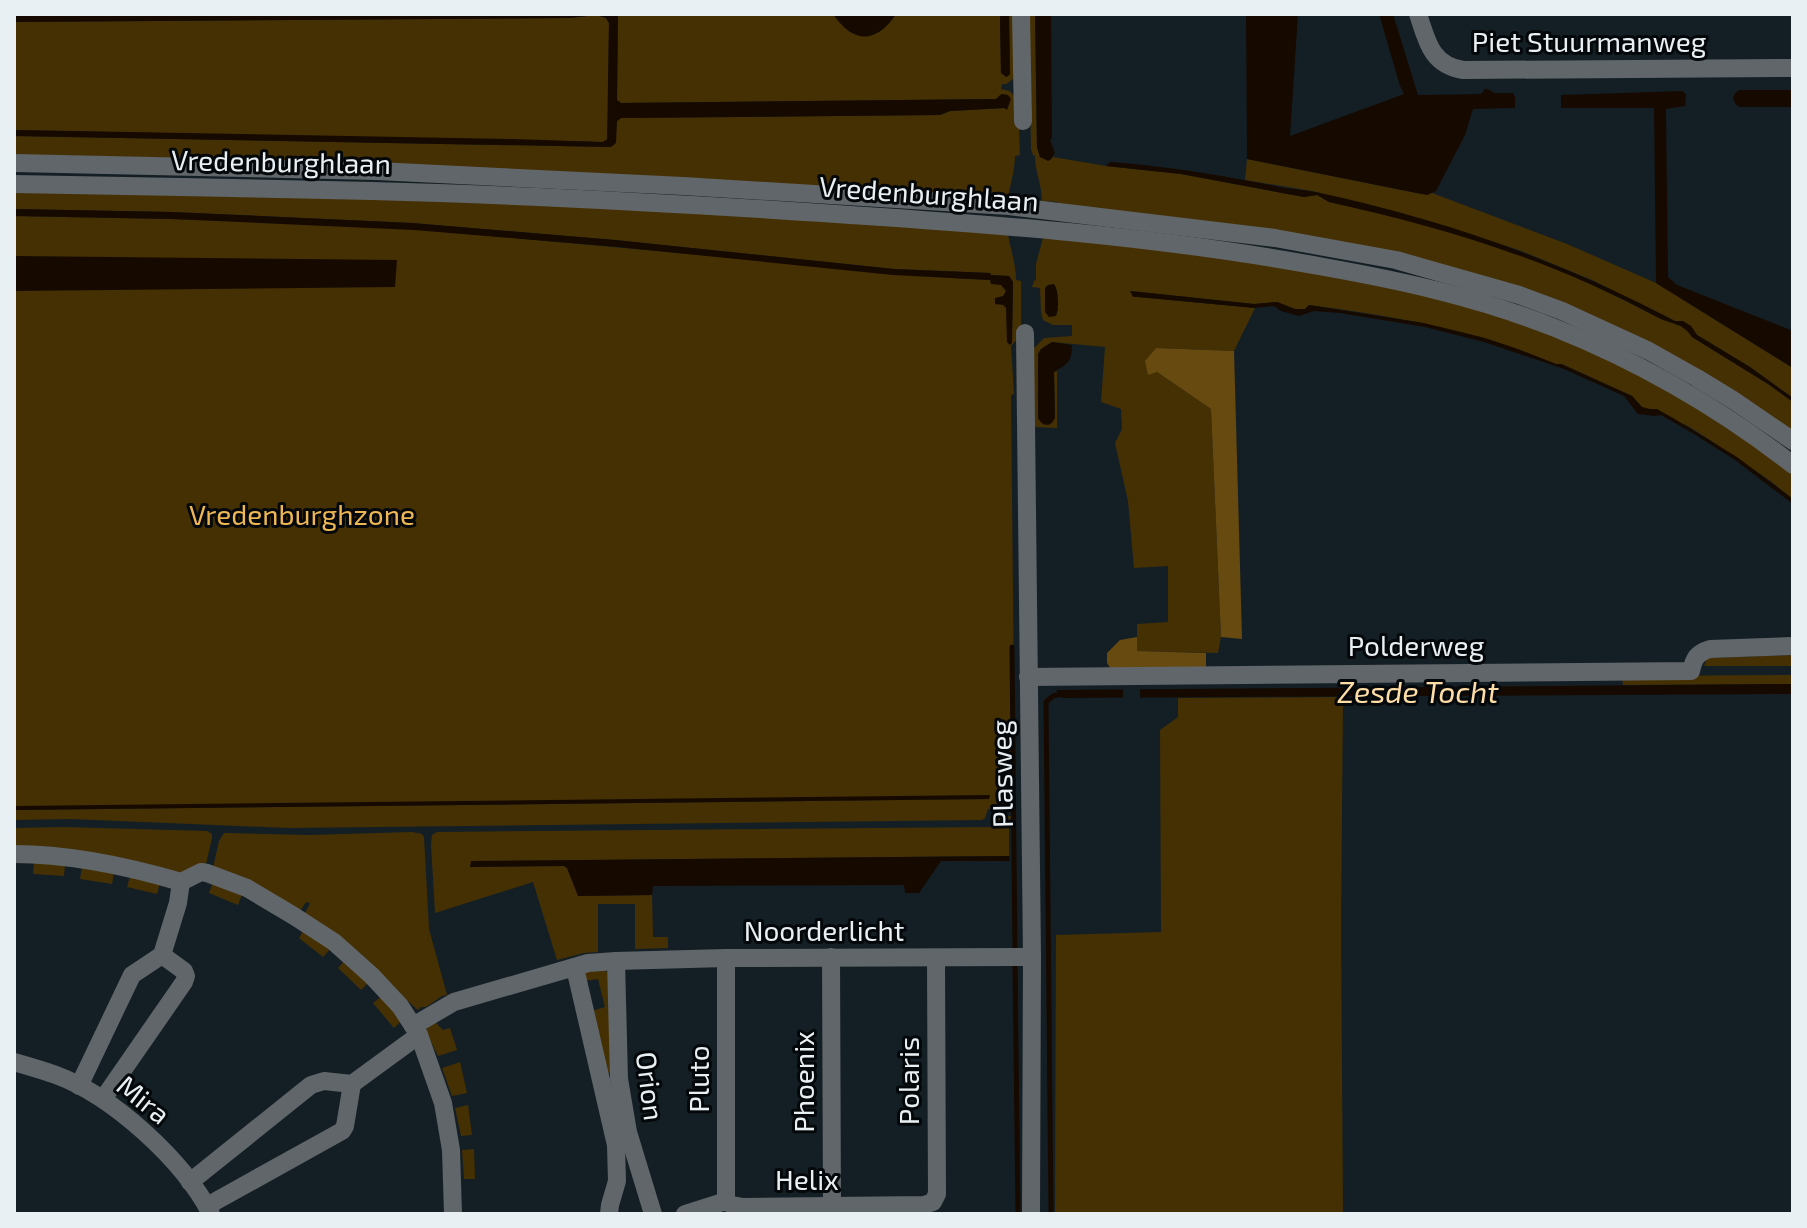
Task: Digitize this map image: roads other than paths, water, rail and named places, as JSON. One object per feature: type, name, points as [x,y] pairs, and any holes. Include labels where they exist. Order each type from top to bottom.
[{"type":"street","points":[[1021,14],[1023,121]]},
{"type":"street","name":"Piet Stuurmanweg","points":[[1418,14],[1433,55],[1453,69],[1793,68]]},
{"type":"street","name":"Vredenburghlaan","points":[[14,163],[377,171],[1009,206],[1042,220],[1391,279],[1511,312],[1591,343],[1687,392],[1793,465]]},
{"type":"street","name":"Vredenburghlaan","points":[[14,184],[391,192],[682,204],[1009,226],[1042,220],[1275,238],[1396,260],[1519,295],[1562,311],[1649,351],[1733,400],[1793,441]]},
{"type":"street","name":"Plasweg","points":[[1025,333],[1032,957],[1031,1214]]},
{"type":"street","name":"Polderweg","points":[[1028,677],[1691,671],[1698,654],[1710,649],[1793,646]]},
{"type":"street","points":[[14,854],[93,862],[181,882],[201,872],[207,873],[247,888],[334,942],[400,1006],[416,1030],[443,1103],[451,1150],[453,1214]]},
{"type":"street","points":[[79,1086],[132,975],[162,955],[181,882]]},
{"type":"street","points":[[103,1099],[184,982],[184,971],[162,955]]},
{"type":"street","name":"Phoenix","points":[[831,957],[832,1206]]},
{"type":"street","name":"Noorderlicht","points":[[352,1084],[454,1002],[588,963],[726,958],[1032,957]]},
{"type":"street","name":"Pluto","points":[[726,958],[726,1201]]},
{"type":"street","name":"Polaris","points":[[933,1202],[937,1194],[936,958]]},
{"type":"street","name":"Orion","points":[[616,961],[619,1079],[628,1132],[653,1214]]},
{"type":"street","points":[[575,968],[616,1145],[617,1181],[609,1214]]},
{"type":"street","name":"Mira","points":[[14,1062],[57,1075],[103,1099],[127,1117],[173,1160],[209,1210]]},
{"type":"street","points":[[190,1182],[311,1085],[324,1081],[352,1084],[342,1131],[209,1210]]},
{"type":"street","name":"Helix","points":[[685,1214],[726,1201],[743,1207],[803,1210],[832,1206],[924,1205],[933,1202]]},
{"type":"water","points":[[618,14],[617,100],[621,103],[996,99],[1002,94],[1011,99],[1007,110],[950,111],[940,115],[621,118],[617,121],[616,143],[611,147],[14,136],[14,130],[607,140],[609,23],[606,18],[596,15],[570,18],[14,22],[14,16]]},
{"type":"water","points":[[833,14],[896,14],[881,31],[864,36],[848,31]]},
{"type":"water","points":[[1000,14],[1009,14],[1010,74],[1007,77],[1001,73]]},
{"type":"water","points":[[1035,14],[1051,14],[1050,140],[1055,153],[1048,161],[1040,157],[1037,147]]},
{"type":"water","points":[[1246,14],[1298,14],[1290,136],[1404,94],[1379,14],[1393,14],[1418,95],[1481,94],[1485,89],[1494,93],[1513,93],[1515,108],[1473,109],[1465,135],[1436,191],[1427,195],[1247,159]]},
{"type":"water","points":[[1739,90],[1793,90],[1793,107],[1739,107],[1733,98]]},
{"type":"water","points":[[1682,91],[1686,94],[1685,106],[1666,109],[1668,277],[1677,285],[1793,331],[1793,368],[1656,283],[1654,108],[1561,108],[1561,95]]},
{"type":"water","points":[[1110,162],[1198,172],[1315,192],[1454,228],[1544,261],[1675,321],[1683,321],[1697,335],[1793,398],[1793,402],[1692,337],[1681,326],[1537,262],[1415,223],[1329,202],[1317,195],[1304,197],[1181,174],[1106,166]]},
{"type":"water","points":[[14,209],[172,212],[412,223],[894,269],[990,273],[1009,276],[1013,282],[1012,343],[1007,342],[1006,308],[995,304],[995,298],[1003,296],[1006,291],[1001,285],[991,284],[990,280],[893,275],[414,230],[172,219],[14,216]]},
{"type":"water","points":[[14,256],[397,260],[395,287],[14,291]]},
{"type":"water","points":[[1054,284],[1058,309],[1056,316],[1049,317],[1045,312],[1045,288]]},
{"type":"water","points":[[1130,291],[1254,304],[1277,302],[1295,309],[1305,309],[1309,305],[1424,323],[1485,338],[1561,364],[1632,396],[1642,407],[1657,409],[1737,457],[1793,499],[1793,504],[1735,460],[1661,415],[1638,414],[1624,396],[1564,369],[1484,342],[1425,327],[1340,313],[1314,311],[1299,316],[1274,306],[1255,308],[1133,297]]},
{"type":"water","points":[[1052,342],[1072,345],[1072,350],[1068,362],[1054,372],[1055,418],[1046,425],[1038,418],[1038,354]]},
{"type":"water","name":"Zesde Tocht","points":[[1793,684],[1793,694],[1061,698],[1056,690]]},
{"type":"water","points":[[990,795],[989,799],[14,810],[14,806]]},
{"type":"water","points":[[1009,856],[1010,861],[941,861],[919,893],[905,893],[904,885],[653,886],[652,895],[578,896],[564,866],[470,867],[471,861]]},
{"type":"waterway","points":[[1012,647],[1015,953]]},
{"type":"waterway","points":[[1051,1214],[1046,702],[1062,694]]},
{"type":"waterway","points":[[1015,963],[1018,1214]]},
{"type":"park label","name":"Vredenburghzone","points":[[302,514]]}]
